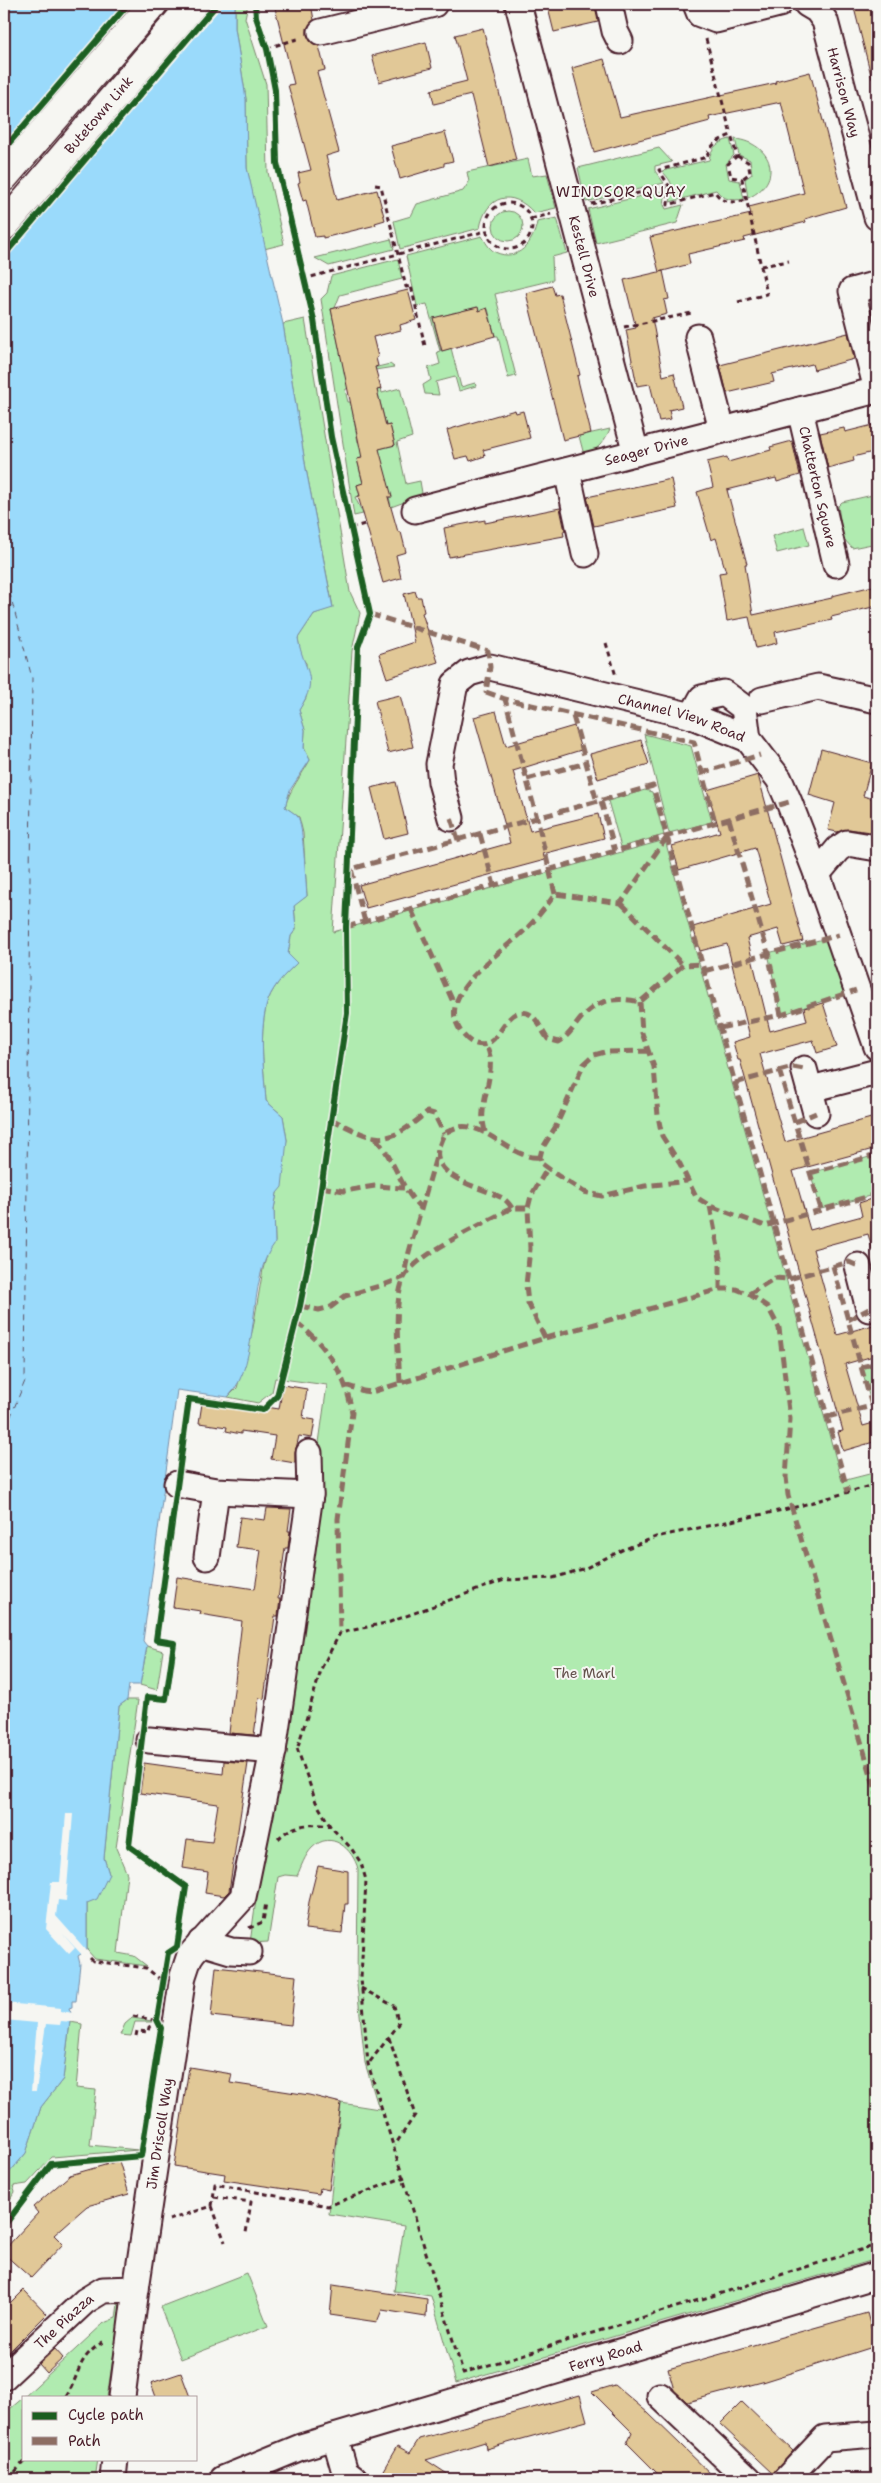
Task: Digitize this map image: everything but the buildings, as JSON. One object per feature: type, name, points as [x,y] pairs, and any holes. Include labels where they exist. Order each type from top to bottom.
[{"type":"main road","points":[[4,177],[153,4]]},
{"type":"main road","name":"Butetown Link","points":[[4,226],[193,4]]},
{"type":"street","points":[[321,32],[434,4]]},
{"type":"street","name":"Kestell Drive","points":[[518,4],[636,453]]},
{"type":"street","points":[[609,4],[615,31],[620,41]]},
{"type":"street","points":[[698,9],[716,20],[779,4]]},
{"type":"street","name":"Harrison Way","points":[[806,4],[817,10],[825,21],[877,217]]},
{"type":"street","points":[[877,284],[852,291],[877,390]]},
{"type":"street","points":[[698,337],[722,430]]},
{"type":"street","name":"Seager Drive","points":[[415,510],[877,390]]},
{"type":"street","name":"Chatterton Square","points":[[800,410],[836,564]]},
{"type":"street","points":[[567,471],[586,554]]},
{"type":"street","name":"Channel View Road","points":[[451,818],[441,782],[439,764],[455,684],[470,673],[490,667],[692,716],[748,740],[779,778],[817,874],[877,1047]]},
{"type":"street","points":[[762,700],[818,687],[877,700]]},
{"type":"street","points":[[692,716],[702,698],[724,693],[744,708],[748,740]]},
{"type":"street","points":[[817,874],[838,849],[847,843],[877,848]]},
{"type":"street","points":[[816,1113],[808,1079],[877,1072]]},
{"type":"street","points":[[256,1893],[284,1753],[310,1495],[309,1452]]},
{"type":"street","points":[[177,1484],[216,1491],[310,1495]]},
{"type":"street","points":[[207,1557],[216,1491]]},
{"type":"street","points":[[149,1740],[284,1753]]},
{"type":"street","name":"Jim Driscoll Way","points":[[122,2396],[136,2289],[183,1976],[189,1958],[201,1942],[243,1898],[256,1893]]},
{"type":"street","points":[[201,1942],[232,1951],[246,1940]]},
{"type":"street","name":"Ferry Road","points":[[222,2479],[279,2455],[335,2437],[877,2275]]},
{"type":"street","name":"The Piazza","points":[[4,2377],[85,2301],[103,2290],[136,2289]]},
{"type":"street","points":[[660,2396],[748,2479]]},
{"type":"street","points":[[786,2479],[825,2438],[877,2434]]},
{"type":"street","points":[[335,2437],[345,2472],[354,2479]]},
{"type":"street","points":[[112,2479],[115,2460]]},
{"type":"path","points":[[698,9],[737,156],[748,162],[750,173],[742,179],[731,177],[728,164],[737,156]]},
{"type":"path","points":[[263,40],[269,57]]},
{"type":"path","points":[[267,48],[284,43]]},
{"type":"path","points":[[731,135],[712,145],[707,157],[659,170],[669,186],[668,205],[716,192],[724,200],[732,203],[746,200]]},
{"type":"path","points":[[738,302],[767,294],[742,179]]},
{"type":"path","points":[[375,185],[381,186],[406,287],[411,286],[426,346]]},
{"type":"path","points":[[531,219],[669,186]]},
{"type":"path","points":[[504,204],[520,206],[531,219],[531,232],[528,240],[515,248],[500,247],[493,243],[486,231],[487,219],[491,212],[504,204]]},
{"type":"path","points":[[303,279],[398,256],[486,231]]},
{"type":"path","points":[[761,266],[789,261]]},
{"type":"path","points":[[301,270],[305,287]]},
{"type":"path","points":[[604,331],[692,313]]},
{"type":"path","points":[[349,519],[353,538]]},
{"type":"path","points":[[351,528],[365,524]]},
{"type":"path","points":[[606,643],[623,698]]},
{"type":"path","points":[[877,1484],[792,1508],[656,1537],[622,1550],[586,1568],[553,1578],[504,1580],[390,1622],[340,1634],[322,1667],[297,1748],[316,1802],[330,1826],[351,1848],[361,1863],[366,1880],[361,1987],[368,2064],[405,2178],[464,2373],[877,2245]]},
{"type":"path","points":[[284,1753],[297,1748]]},
{"type":"path","points":[[276,1831],[274,1843],[282,1834],[296,1828],[313,1823],[330,1826]]},
{"type":"path","points":[[246,1940],[252,1928],[263,1922],[256,1893]]},
{"type":"path","points":[[90,1958],[93,1961],[146,1968],[157,1979],[163,1980]]},
{"type":"path","points":[[162,1989],[164,1971]]},
{"type":"path","points":[[361,1987],[394,2006],[399,2024],[368,2064]]},
{"type":"path","points":[[132,2016],[157,2018]]},
{"type":"path","points":[[157,2018],[161,2028]]},
{"type":"path","points":[[136,2036],[137,2031],[148,2032],[149,2027],[157,2018]]},
{"type":"path","points":[[389,2038],[415,2114],[394,2145]]},
{"type":"path","points":[[4,2226],[51,2164],[142,2156]]},
{"type":"path","points":[[225,2242],[212,2206],[215,2184],[328,2206],[405,2178]]},
{"type":"path","points":[[214,2196],[251,2202],[246,2233]]},
{"type":"path","points":[[166,2222],[212,2206]]},
{"type":"path","points":[[66,2396],[81,2362],[94,2348],[106,2340],[129,2343]]},
{"type":"path","points":[[9,2479],[25,2460]]},
{"type":"green space","points":[[235,4],[248,4],[245,18],[266,84],[268,172],[284,244],[264,249],[247,168],[246,99],[235,28]]},
{"type":"green space","points":[[730,139],[734,155],[726,164],[729,179],[740,181],[744,199],[729,199],[722,196],[716,190],[670,202],[672,185],[662,171],[709,160],[711,152],[716,146]]},
{"type":"green space","points":[[735,139],[748,142],[758,148],[765,155],[769,164],[770,173],[767,182],[760,191],[748,198],[745,179],[752,174],[750,160],[739,155]]},
{"type":"green space","points":[[659,148],[672,162],[655,166],[655,171],[664,183],[586,202],[578,168]]},
{"type":"green space","points":[[528,159],[532,176],[547,174],[556,208],[534,213],[517,200],[501,199],[494,202],[488,208],[480,228],[400,249],[394,221],[411,216],[417,204],[463,191],[469,182],[467,172]]},
{"type":"green space","points":[[666,190],[664,205],[666,209],[683,205],[677,223],[596,243],[588,209]]},
{"type":"green space","points":[[508,211],[519,215],[523,226],[519,237],[508,241],[497,237],[493,226],[497,215]]},
{"type":"green space","points":[[557,218],[567,253],[552,257],[553,280],[495,294],[516,376],[508,378],[498,336],[495,336],[488,309],[479,311],[477,307],[466,310],[457,316],[456,312],[443,316],[443,320],[434,323],[441,351],[451,348],[461,387],[475,383],[476,386],[459,391],[455,377],[436,382],[439,395],[425,394],[423,385],[431,380],[428,368],[440,364],[437,352],[440,351],[427,304],[417,306],[406,256],[482,236],[493,251],[503,255],[511,255],[524,249],[532,237],[537,222]]},
{"type":"green space","points":[[391,239],[394,249],[329,266],[315,258]]},
{"type":"green space","points":[[398,259],[402,279],[340,295],[335,308],[331,309],[339,346],[348,374],[390,364],[394,367],[375,370],[345,390],[348,402],[351,402],[358,442],[363,442],[366,452],[395,445],[390,425],[386,426],[377,390],[381,389],[382,393],[400,388],[412,437],[397,442],[406,484],[420,481],[422,493],[418,497],[391,507],[389,497],[391,497],[374,455],[357,459],[363,483],[357,485],[360,496],[355,497],[363,514],[354,516],[321,299],[327,293],[331,276]]},
{"type":"green space","name":"The Marl","points":[[305,319],[350,592],[360,613],[352,651],[333,932],[665,840],[842,1481],[877,1472],[877,2259],[456,2383],[431,2296],[394,2291],[404,2226],[329,2214],[341,2103],[379,2109],[365,2063],[357,1985],[358,1869],[346,1849],[334,1841],[326,1840],[312,1848],[307,1854],[297,1876],[285,1875],[278,1877],[268,1942],[250,1943],[327,1385],[275,1378],[272,1392],[258,1403],[228,1397],[237,1388],[253,1328],[263,1269],[268,1251],[275,1242],[274,1209],[287,1140],[283,1116],[266,1101],[262,1042],[268,1000],[278,983],[297,963],[288,954],[291,936],[296,929],[294,905],[307,896],[303,833],[299,817],[285,807],[293,788],[310,760],[304,748],[305,730],[299,710],[306,698],[306,663],[301,657],[298,638],[314,614],[333,607],[306,469],[283,324]]},
{"type":"green space","points":[[610,429],[600,445],[584,455],[579,436]]},
{"type":"green space","points":[[877,494],[877,543],[852,548],[843,538],[838,506],[842,502]]},
{"type":"green space","points":[[804,527],[809,545],[777,553],[772,536]]},
{"type":"green space","points":[[644,734],[691,746],[712,822],[669,833]]},
{"type":"green space","points":[[645,790],[652,792],[664,835],[621,847],[608,801]]},
{"type":"green space","points":[[839,935],[856,990],[781,1015],[768,953]]},
{"type":"green space","points":[[877,1155],[877,1194],[821,1209],[810,1173]]},
{"type":"green space","points":[[877,1363],[877,1405],[872,1406],[861,1367]]},
{"type":"green space","points":[[147,1646],[163,1651],[157,1690],[140,1685]]},
{"type":"green space","points":[[127,1700],[138,1700],[116,1848],[127,1874],[118,1953],[134,1956],[147,1966],[95,1959],[87,1950],[87,1903],[109,1874],[104,1858],[119,1706]]},
{"type":"green space","points":[[132,2018],[152,2022],[135,2022],[131,2036],[120,2035],[125,2024]]},
{"type":"green space","points":[[70,2022],[82,2024],[76,2088],[96,2090],[90,2145],[138,2150],[52,2157],[27,2184],[13,2186],[15,2192],[4,2208],[4,2179],[26,2153],[41,2107],[63,2079]]},
{"type":"green space","points":[[247,2273],[268,2326],[181,2359],[160,2307]]},
{"type":"green space","points":[[118,2304],[121,2307],[107,2396],[25,2396],[104,2323],[116,2318]]},
{"type":"green space","points":[[22,2399],[22,2460],[98,2460],[95,2479],[4,2479],[4,2414]]},
{"type":"water","points":[[4,4],[235,4],[235,28],[246,99],[247,168],[283,324],[306,469],[333,608],[314,614],[298,638],[310,681],[309,689],[299,710],[305,730],[304,748],[310,760],[290,790],[285,807],[298,817],[300,822],[307,896],[294,906],[296,929],[291,936],[288,954],[297,963],[274,988],[266,1007],[263,1030],[266,1101],[283,1116],[287,1140],[282,1187],[277,1193],[274,1209],[275,1243],[266,1259],[260,1277],[246,1363],[239,1382],[228,1397],[177,1390],[143,1641],[147,1646],[140,1685],[129,1685],[127,1700],[119,1706],[104,1858],[109,1874],[97,1899],[87,1903],[87,1950],[78,1956],[80,1964],[76,2001],[72,2001],[72,2007],[69,2008],[71,2013],[63,2079],[41,2107],[26,2153],[4,2179]]},
{"type":"pier","points":[[122,4],[224,4],[4,261],[4,143]]},
{"type":"pier","points":[[66,1814],[73,1814],[66,1901],[58,1900],[56,1916],[88,1952],[83,1956],[61,1932],[75,1948],[69,1954],[46,1929],[51,1882],[60,1882]]},
{"type":"pier","points":[[4,2003],[61,2008],[61,2011],[73,2013],[72,2022],[61,2021],[60,2025],[46,2024],[36,2091],[31,2091],[37,2023],[4,2020]]},
{"type":"ferry route","points":[[4,571],[32,678],[25,1381],[4,1433]]},
{"type":"marked path","points":[[370,614],[488,651],[490,667],[486,692],[505,699]]},
{"type":"marked path","points":[[555,894],[505,699],[694,742],[715,822]]},
{"type":"marked path","points":[[573,716],[597,802]]},
{"type":"marked path","points":[[701,773],[760,755]]},
{"type":"marked path","points":[[527,779],[586,763]]},
{"type":"marked path","points":[[365,922],[351,869],[653,786],[848,1492]]},
{"type":"marked path","points":[[601,801],[615,851]]},
{"type":"marked path","points":[[346,927],[789,802]]},
{"type":"marked path","points":[[451,818],[458,840]]},
{"type":"marked path","points":[[729,819],[768,953],[781,1015]]},
{"type":"marked path","points":[[480,834],[494,885]]},
{"type":"marked path","points":[[667,837],[621,903],[555,894],[526,929],[491,959],[467,983],[459,996],[455,1009],[456,1022],[467,1039],[482,1045],[496,1037],[512,1016],[519,1012],[527,1013],[536,1021],[548,1039],[559,1042],[570,1033],[584,1015],[598,1004],[621,999],[640,1002],[683,965],[702,964]]},
{"type":"marked path","points":[[621,903],[683,965]]},
{"type":"marked path","points":[[411,909],[454,1004]]},
{"type":"marked path","points":[[704,971],[839,935]]},
{"type":"marked path","points":[[720,1028],[781,1015],[856,990]]},
{"type":"marked path","points":[[640,1002],[642,1033],[654,1067],[658,1116],[662,1136],[680,1164],[696,1197],[710,1206],[765,1226],[877,1194]]},
{"type":"marked path","points":[[485,1132],[483,1115],[490,1069],[489,1052],[486,1045]]},
{"type":"marked path","points":[[649,1051],[605,1052],[594,1055],[584,1064],[556,1126],[542,1149],[540,1157],[542,1164],[584,1192],[602,1196],[645,1186],[687,1181]]},
{"type":"marked path","points":[[735,1083],[793,1067],[804,1069]]},
{"type":"marked path","points":[[779,1070],[821,1209]]},
{"type":"marked path","points":[[331,1119],[360,1133],[381,1138],[401,1132],[427,1112],[434,1114],[444,1134]]},
{"type":"marked path","points":[[795,1122],[816,1113]]},
{"type":"marked path","points":[[512,1208],[504,1199],[461,1181],[442,1167],[438,1157],[442,1137],[447,1132],[460,1127],[472,1128],[483,1132],[517,1152],[540,1157]]},
{"type":"marked path","points":[[376,1139],[389,1156],[408,1193],[422,1209]]},
{"type":"marked path","points":[[300,1306],[319,1310],[331,1307],[345,1296],[404,1277],[407,1259],[438,1150]]},
{"type":"marked path","points":[[810,1173],[877,1155]]},
{"type":"marked path","points":[[545,1338],[528,1303],[526,1285],[530,1249],[528,1208],[531,1196],[547,1169]]},
{"type":"marked path","points":[[321,1187],[344,1191],[375,1186],[404,1188]]},
{"type":"marked path","points":[[710,1206],[720,1258],[720,1289]]},
{"type":"marked path","points":[[400,1383],[397,1313],[401,1286],[405,1276],[421,1259],[462,1234],[512,1208],[528,1208]]},
{"type":"marked path","points":[[749,1294],[775,1278],[789,1279],[849,1262],[858,1266]]},
{"type":"marked path","points":[[833,1266],[872,1406]]},
{"type":"marked path","points":[[345,1385],[372,1392],[545,1338],[720,1289],[736,1289],[749,1294],[768,1307],[779,1328],[790,1419],[786,1477],[788,1495],[877,1795]]},
{"type":"marked path","points":[[848,1320],[869,1309]]},
{"type":"marked path","points":[[296,1322],[326,1351],[340,1373],[352,1413],[338,1519],[340,1633]]},
{"type":"marked path","points":[[861,1367],[877,1363]]},
{"type":"marked path","points":[[827,1417],[876,1405]]},
{"type":"cycle path","points":[[4,149],[128,4]]},
{"type":"cycle path","points":[[4,255],[217,4]]},
{"type":"cycle path","points":[[4,2226],[51,2164],[141,2156],[161,2028],[157,2020],[168,1953],[177,1947],[186,1887],[129,1846],[147,1697],[166,1699],[174,1643],[156,1640],[189,1399],[263,1410],[277,1396],[300,1306],[316,1223],[347,1013],[346,927],[358,647],[370,614],[331,437],[314,320],[277,163],[275,90],[267,49],[256,17],[255,4]]},
{"type":"district","name":"WINDSOR QUAY","points":[[621,192]]}]
